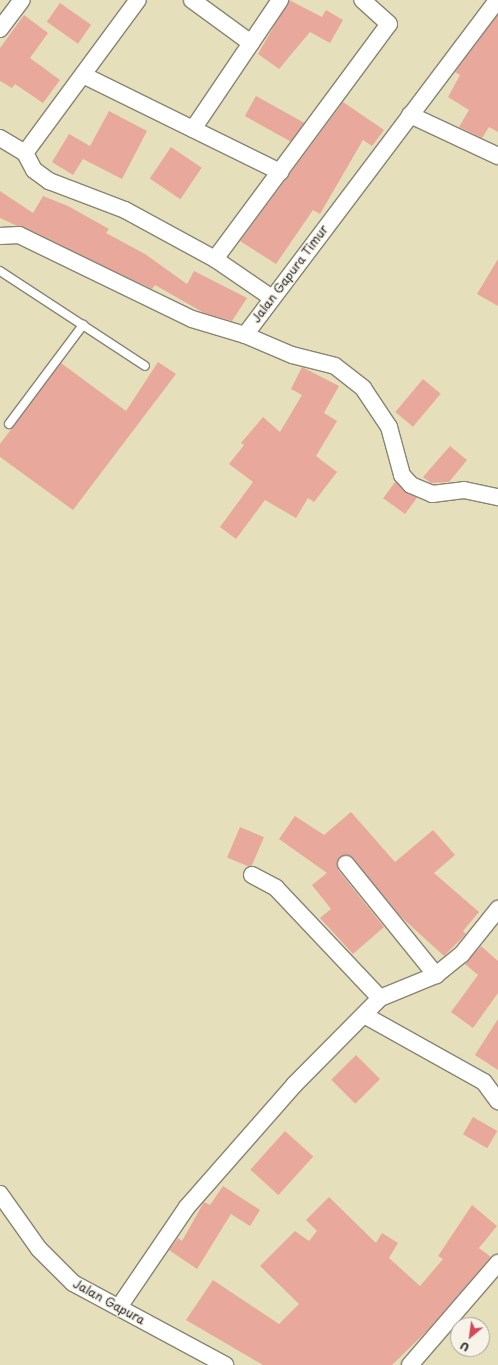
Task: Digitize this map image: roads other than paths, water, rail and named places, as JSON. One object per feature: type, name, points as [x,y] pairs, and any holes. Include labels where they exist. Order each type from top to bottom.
[{"type":"street","points":[[3,20],[22,0]]},
{"type":"street","points":[[25,153],[138,0]]},
{"type":"street","points":[[192,0],[251,43]]},
{"type":"street","points":[[193,129],[280,0]]},
{"type":"street","points":[[215,259],[388,24],[362,0]]},
{"type":"street","name":"Jalan Gapura Timur","points":[[0,236],[19,235],[145,298],[192,319],[245,335],[497,0]]},
{"type":"street","points":[[83,75],[280,172]]},
{"type":"street","points":[[410,115],[498,156]]},
{"type":"street","points":[[0,138],[25,153],[34,170],[49,181],[125,210],[215,259],[272,298]]},
{"type":"street","points":[[245,335],[292,355],[336,366],[364,388],[389,427],[402,475],[411,485],[432,494],[464,490],[498,496]]},
{"type":"street","points":[[346,864],[436,975]]},
{"type":"street","points":[[252,875],[276,888],[380,998]]},
{"type":"street","points":[[119,1307],[187,1207],[234,1150],[380,998],[436,975],[462,954],[498,909]]},
{"type":"street","points":[[364,1015],[484,1082],[498,1101]]},
{"type":"street","name":"Jalan Gapura","points":[[0,1194],[39,1250],[73,1283],[225,1365]]},
{"type":"street","points":[[410,1365],[498,1264]]},
{"type":"lane","points":[[0,271],[145,366]]},
{"type":"lane","points":[[8,424],[83,325]]}]
